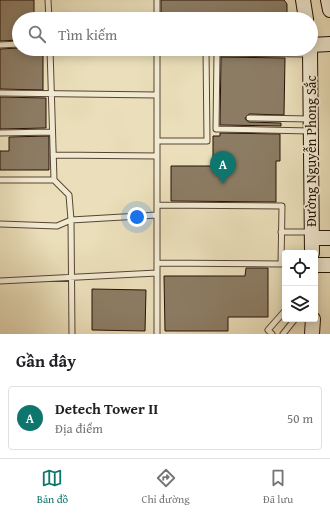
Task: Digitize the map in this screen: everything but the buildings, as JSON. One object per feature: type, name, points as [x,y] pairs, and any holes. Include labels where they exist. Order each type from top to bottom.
[{"type":"main road","points":[[303,0],[305,12]]},
{"type":"main road","points":[[328,0],[330,10]]},
{"type":"main road","points":[[318,47],[330,44]]},
{"type":"main road","name":"Đường Nguyễn Phong Sắc","points":[[311,56],[312,250]]},
{"type":"main road","points":[[312,235],[330,238]]},
{"type":"main road","points":[[318,265],[330,265]]},
{"type":"main road","points":[[312,322],[312,334]]},
{"type":"lane","points":[[48,0],[49,12]]},
{"type":"lane","points":[[157,0],[157,12]]},
{"type":"lane","points":[[0,45],[12,44]]},
{"type":"lane","points":[[50,56],[54,180],[69,195],[71,220],[72,334]]},
{"type":"lane","points":[[157,56],[157,334]]},
{"type":"lane","points":[[157,141],[207,141],[206,56]]},
{"type":"lane","points":[[216,56],[216,129],[311,125]]},
{"type":"lane","points":[[0,93],[156,95]]},
{"type":"lane","points":[[249,118],[311,125]]},
{"type":"lane","points":[[0,132],[52,132]]},
{"type":"lane","points":[[53,156],[157,156]]},
{"type":"lane","points":[[0,180],[54,180]]},
{"type":"lane","points":[[157,205],[282,206],[281,264],[157,263]]},
{"type":"lane","points":[[0,224],[57,226],[71,220],[157,215]]},
{"type":"lane","points":[[281,232],[312,235]]},
{"type":"lane","points":[[0,281],[157,273]]},
{"type":"lane","points":[[272,334],[268,330],[282,314]]},
{"type":"lane","points":[[282,334],[291,322]]},
{"type":"place","name":"Detech Tower II","points":[[223,184]]}]
